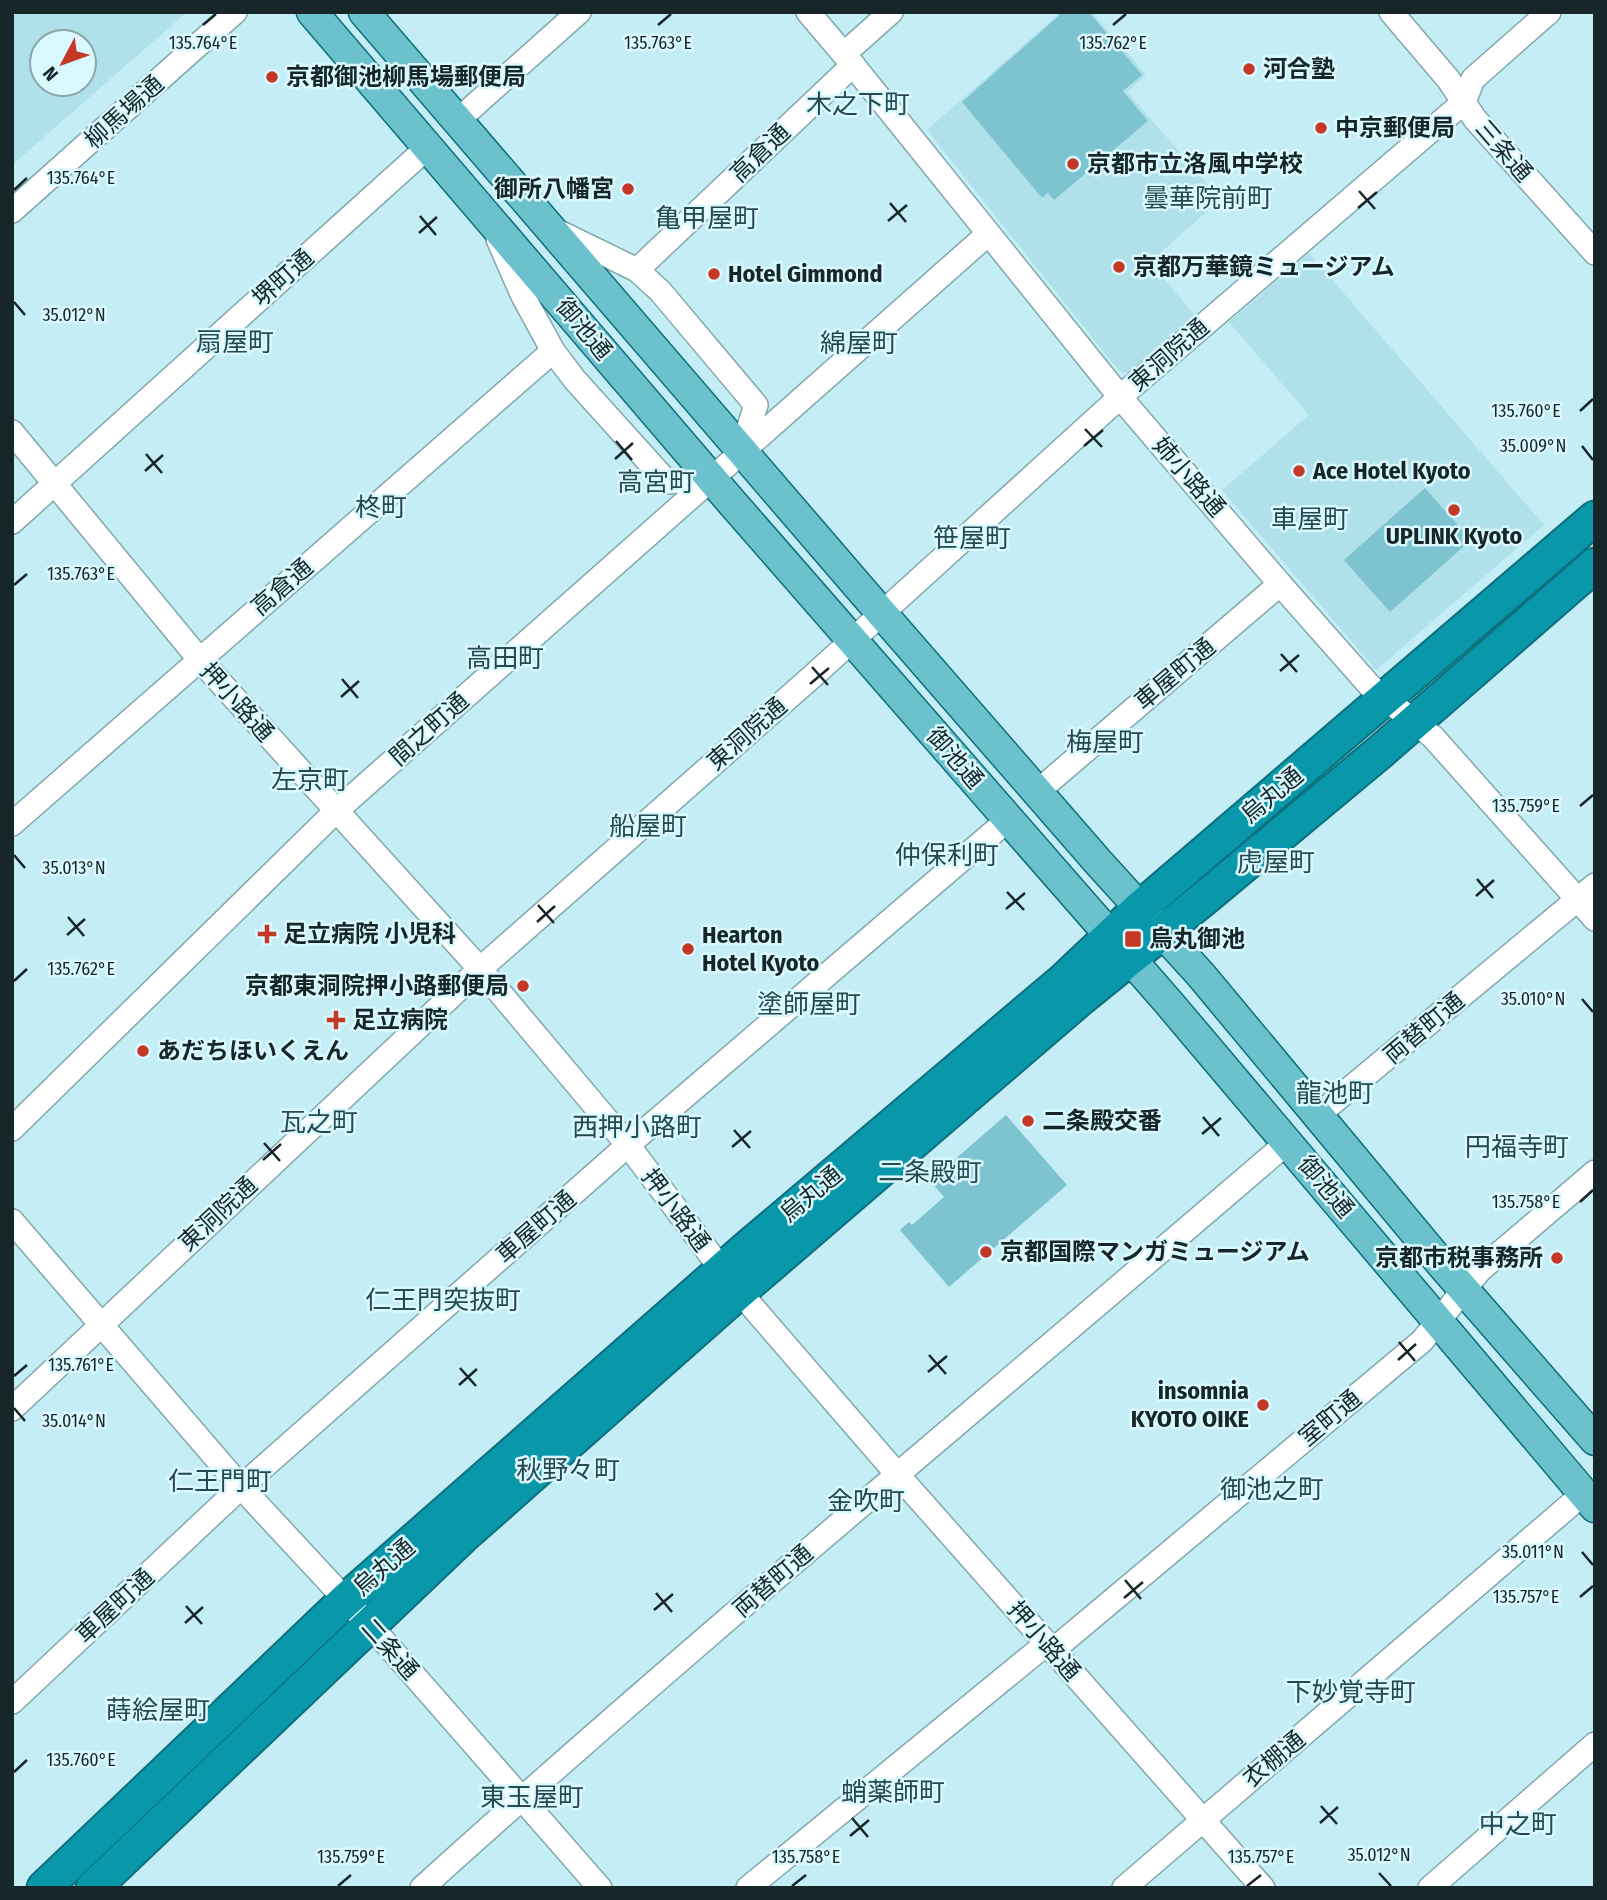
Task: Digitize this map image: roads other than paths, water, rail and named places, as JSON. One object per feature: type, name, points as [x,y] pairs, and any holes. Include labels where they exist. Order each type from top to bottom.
[{"type":"highway","name":"烏丸通","points":[[1120,947],[1140,908],[1595,518]]},
{"type":"highway","name":"烏丸通","points":[[93,1888],[731,1281],[1065,979],[1120,947],[1162,932],[1414,722],[1595,565]]},
{"type":"highway","name":"烏丸通","points":[[44,1888],[346,1601],[731,1281]]},
{"type":"main road","name":"御池通","points":[[312,12],[711,478],[1288,1142],[1589,1500]]},
{"type":"main road","name":"御池通","points":[[364,12],[882,614],[1162,932],[1464,1290],[1595,1440]]},
{"type":"street","name":"柳馬場通","points":[[12,211],[235,12]]},
{"type":"street","points":[[457,121],[579,12]]},
{"type":"street","name":"姉小路通","points":[[808,12],[1120,397],[1280,584],[1370,686],[1433,737],[1587,893],[1595,919]]},
{"type":"street","name":"高倉通","points":[[637,270],[849,60],[891,12]]},
{"type":"street","name":"三条通","points":[[1391,12],[1448,79],[1475,120],[1595,253]]},
{"type":"street","name":"東洞院通","points":[[12,1409],[480,969],[882,614],[1120,397],[1464,102],[1473,79],[1549,12]]},
{"type":"street","name":"堺町通","points":[[12,522],[428,147]]},
{"type":"street","points":[[488,217],[522,294],[552,351],[575,380],[667,482],[711,478]]},
{"type":"street","points":[[547,226],[637,270],[660,291],[756,405],[742,451]]},
{"type":"street","name":"間之町通","points":[[12,1129],[335,812],[988,234]]},
{"type":"street","name":"高倉通","points":[[12,824],[552,351]]},
{"type":"street","name":"押小路通","points":[[12,432],[200,660],[480,969],[628,1145],[731,1281],[897,1474],[1263,1888]]},
{"type":"street","name":"車屋町通","points":[[1037,792],[1280,584]]},
{"type":"street","name":"車屋町通","points":[[12,1702],[242,1487],[628,1145],[1009,820]]},
{"type":"street","name":"両替町通","points":[[1318,1115],[1587,893]]},
{"type":"street","name":"両替町通","points":[[422,1888],[520,1799],[897,1474],[1288,1142]]},
{"type":"street","name":"室町通","points":[[748,1888],[1404,1357],[1422,1341],[1480,1270],[1595,1172]]},
{"type":"street","name":"二条通","points":[[12,1221],[242,1487],[369,1625],[600,1888]]},
{"type":"street","name":"衣棚通","points":[[1124,1888],[1202,1819],[1589,1500]]},
{"type":"street","points":[[1430,1888],[1595,1744]]},
{"type":"place","name":"河合塾","points":[[1249,69]]},
{"type":"place","name":"京都御池柳馬場郵便局","points":[[272,77]]},
{"type":"place","name":"中京郵便局","points":[[1321,128]]},
{"type":"place","name":"京都市立洛風中学校","points":[[1073,164]]},
{"type":"place","name":"御所八幡宮","points":[[628,189]]},
{"type":"place","name":"京都万華鏡ミュージアム","points":[[1119,267]]},
{"type":"place","name":"Hotel Gimmond","points":[[714,274]]},
{"type":"place","name":"Ace Hotel Kyoto","points":[[1299,471]]},
{"type":"place","name":"UPLINK Kyoto","points":[[1454,510]]},
{"type":"place","name":"足立病院 小児科","points":[[267,934]]},
{"type":"place","name":"烏丸御池","points":[[1133,939]]},
{"type":"place","name":"Hearton Hotel Kyoto","points":[[688,949]]},
{"type":"place","name":"京都東洞院押小路郵便局","points":[[523,986]]},
{"type":"place","name":"足立病院","points":[[336,1020]]},
{"type":"place","name":"あだちほいくえん","points":[[143,1051]]},
{"type":"place","name":"二条殿交番","points":[[1028,1121]]},
{"type":"place","name":"京都国際マンガミュージアム","points":[[986,1252]]},
{"type":"place","name":"京都市税事務所","points":[[1557,1258]]},
{"type":"place","name":"insomnia KYOTO OIKE","points":[[1263,1405]]},
{"type":"district","name":"木之下町","points":[[858,104]]},
{"type":"district","name":"曇華院前町","points":[[1208,198]]},
{"type":"district","name":"亀甲屋町","points":[[707,218]]},
{"type":"district","name":"扇屋町","points":[[235,342]]},
{"type":"district","name":"綿屋町","points":[[859,343]]},
{"type":"district","name":"高宮町","points":[[656,482]]},
{"type":"district","name":"柊町","points":[[381,507]]},
{"type":"district","name":"車屋町","points":[[1310,519]]},
{"type":"district","name":"笹屋町","points":[[972,538]]},
{"type":"district","name":"高田町","points":[[505,658]]},
{"type":"district","name":"梅屋町","points":[[1105,742]]},
{"type":"district","name":"左京町","points":[[310,780]]},
{"type":"district","name":"船屋町","points":[[648,826]]},
{"type":"district","name":"仲保利町","points":[[947,855]]},
{"type":"district","name":"虎屋町","points":[[1276,862]]},
{"type":"district","name":"塗師屋町","points":[[809,1004]]},
{"type":"district","name":"龍池町","points":[[1335,1093]]},
{"type":"district","name":"瓦之町","points":[[319,1122]]},
{"type":"district","name":"西押小路町","points":[[637,1127]]},
{"type":"district","name":"円福寺町","points":[[1517,1147]]},
{"type":"district","name":"二条殿町","points":[[930,1172]]},
{"type":"district","name":"仁王門突抜町","points":[[443,1300]]},
{"type":"district","name":"秋野々町","points":[[568,1470]]},
{"type":"district","name":"仁王門町","points":[[220,1481]]},
{"type":"district","name":"御池之町","points":[[1272,1489]]},
{"type":"district","name":"金吹町","points":[[866,1501]]},
{"type":"district","name":"下妙覚寺町","points":[[1351,1692]]},
{"type":"district","name":"蒔絵屋町","points":[[158,1710]]},
{"type":"district","name":"蛸薬師町","points":[[893,1792]]},
{"type":"district","name":"東玉屋町","points":[[532,1797]]},
{"type":"district","name":"中之町","points":[[1518,1824]]}]
